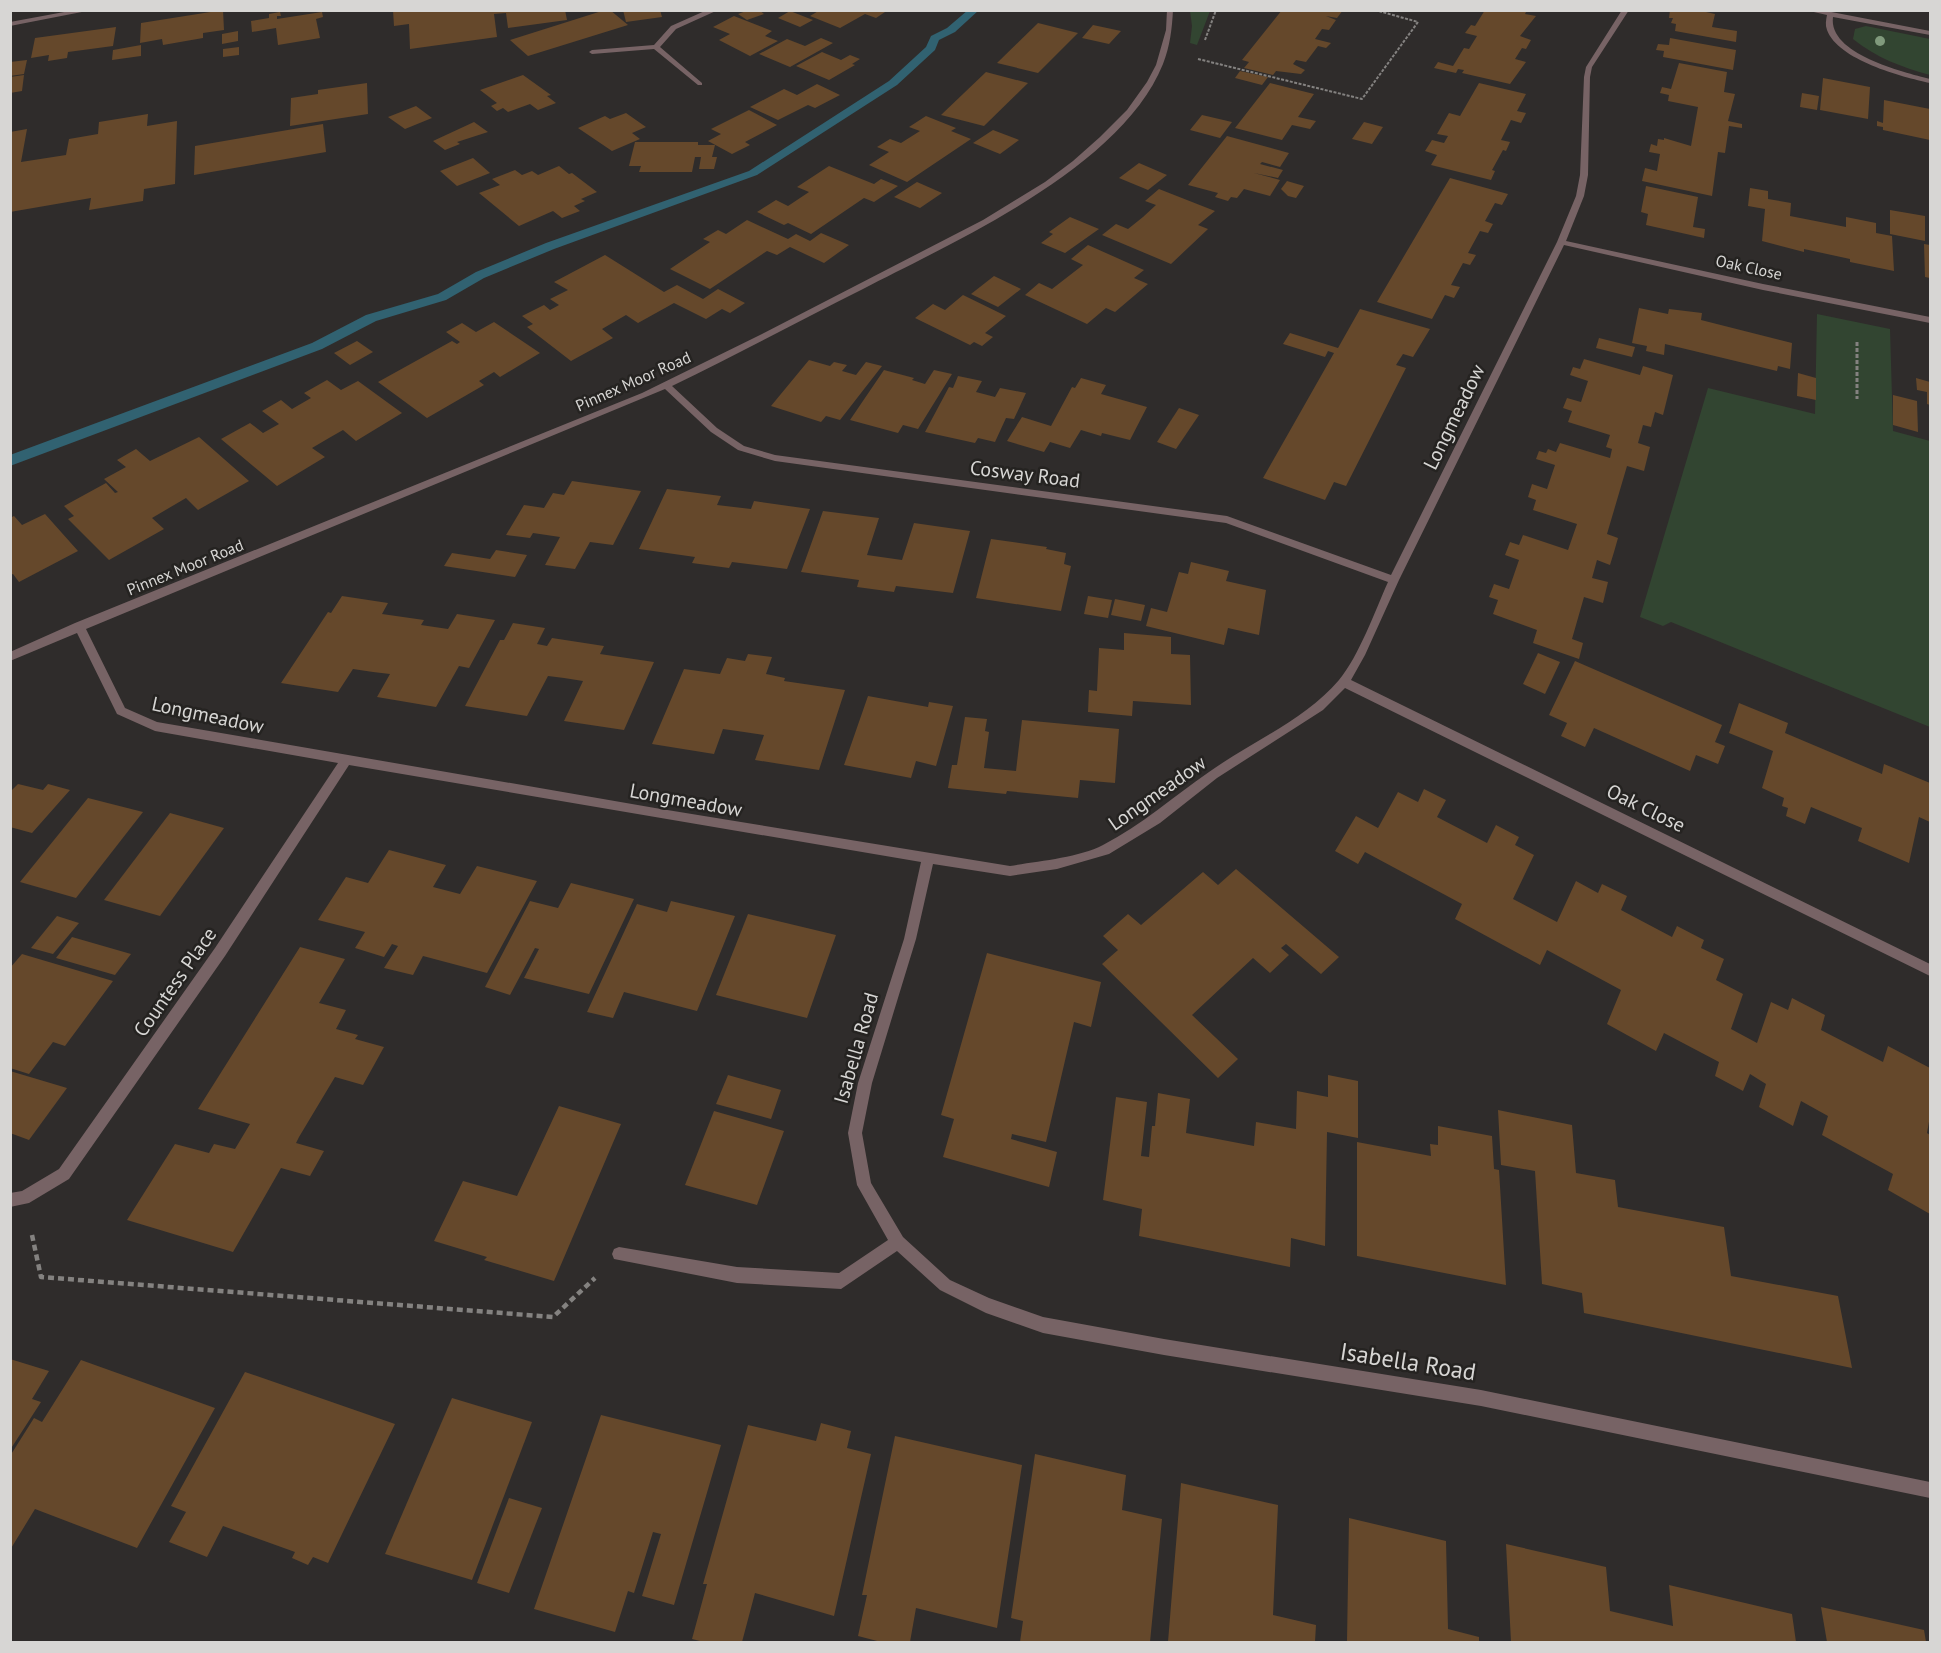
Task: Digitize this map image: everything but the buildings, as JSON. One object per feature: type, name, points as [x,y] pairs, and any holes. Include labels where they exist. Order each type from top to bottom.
[{"type":"street","points":[[35,20],[37,10]]},
{"type":"street","points":[[10,24],[89,10]]},
{"type":"street","points":[[656,48],[661,37],[672,28],[715,10]]},
{"type":"street","name":"Pinnex Moor Road","points":[[10,657],[79,626],[666,385],[995,216],[1041,188],[1101,141],[1128,113],[1145,91],[1166,51],[1171,29],[1170,10]]},
{"type":"street","name":"Longmeadow","points":[[79,626],[121,711],[155,726],[928,859],[1010,871],[1057,864],[1105,850],[1156,819],[1213,775],[1319,707],[1344,682],[1360,655],[1394,580],[1561,242],[1580,196],[1584,175],[1589,67],[1626,10]]},
{"type":"street","points":[[1808,10],[1930,33]]},
{"type":"street","points":[[1830,14],[1829,29],[1838,42],[1860,57],[1930,81]]},
{"type":"street","points":[[592,52],[656,48],[700,84]]},
{"type":"street","name":"Oak Close","points":[[1561,242],[1930,320]]},
{"type":"street","name":"Cosway Road","points":[[666,385],[714,430],[741,448],[776,458],[1227,520],[1394,580]]},
{"type":"street","name":"Oak Close","points":[[1344,682],[1930,970]]},
{"type":"street","name":"Countess Place","points":[[10,1200],[24,1198],[64,1174],[220,952],[346,760]]},
{"type":"street","name":"Isabella Road","points":[[928,859],[910,939],[865,1083],[855,1133],[864,1185],[898,1242],[945,1285],[986,1305],[1043,1325],[1164,1347],[1481,1398],[1930,1490]]},
{"type":"street","points":[[620,1254],[737,1275],[841,1281],[898,1242]]},
{"type":"path","points":[[1166,51],[1362,99],[1418,22],[1376,10]]},
{"type":"path","points":[[1856,306],[1857,399]]},
{"type":"path","points":[[24,1198],[41,1277],[554,1317],[620,1254]]},
{"type":"green space","points":[[1190,11],[1210,11],[1197,45],[1190,43],[1192,26]]},
{"type":"green space","points":[[1866,26],[1930,39],[1930,75],[1890,61],[1871,52],[1853,39],[1855,29]]},
{"type":"green space","points":[[1817,314],[1890,329],[1893,431],[1930,441],[1930,727],[1671,622],[1663,626],[1640,617],[1708,388],[1815,414]]},
{"type":"waterway","points":[[10,461],[317,346],[371,318],[442,297],[480,275],[550,246],[753,173],[893,83],[931,48],[935,38],[951,30],[974,10]]}]
